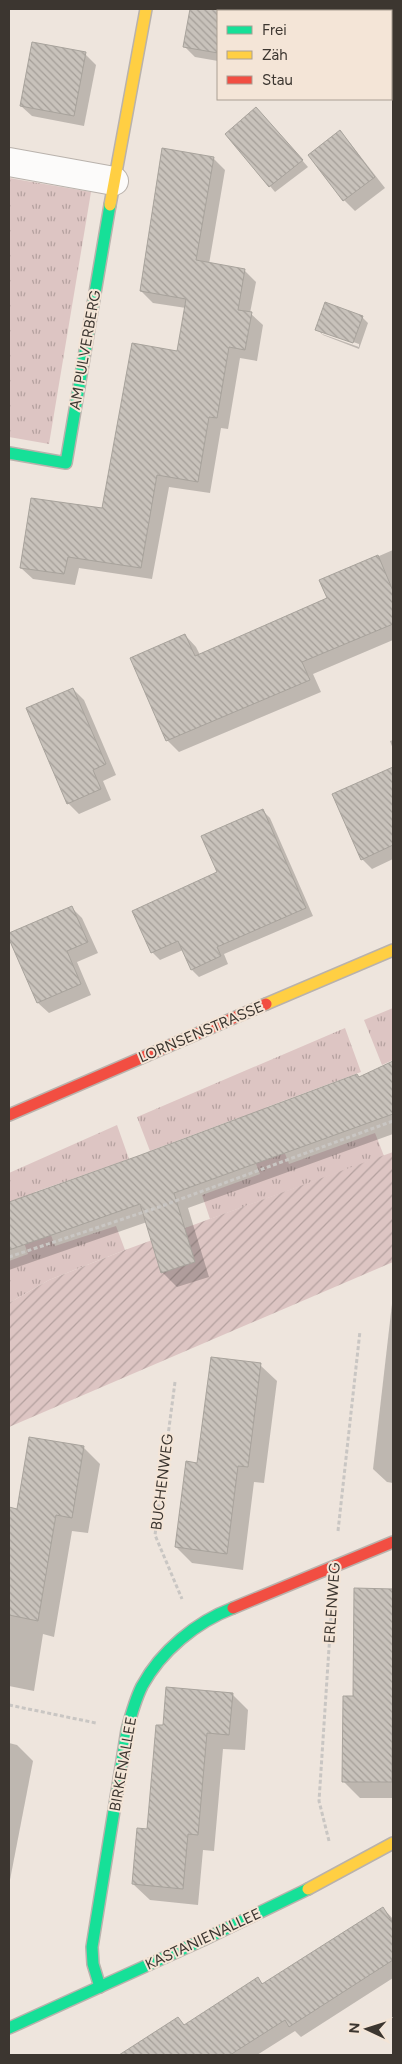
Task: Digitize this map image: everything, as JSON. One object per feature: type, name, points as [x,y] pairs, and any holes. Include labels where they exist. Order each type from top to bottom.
[{"type":"street","name":"AM PULVERBERG","points":[[9,453],[66,463],[114,180],[146,9]]},
{"type":"street","points":[[9,162],[114,180]]},
{"type":"street","name":"LORNSENSTRASSE","points":[[9,1115],[393,950]]},
{"type":"street","name":"BIRKENALLEE","points":[[100,1987],[93,1964],[92,1947],[127,1730],[136,1699],[152,1671],[170,1650],[194,1628],[217,1614],[393,1542]]},
{"type":"street","name":"KASTANIENALLEE","points":[[9,2028],[198,1942],[337,1874],[393,1843]]},
{"type":"path","points":[[9,1257],[159,1207],[393,1122]]},
{"type":"path","name":"ERLENWEG","points":[[337,1874],[319,1801],[334,1567],[360,1331]]},
{"type":"path","name":"BUCHENWEG","points":[[175,1382],[155,1535],[185,1607]]},
{"type":"path","points":[[9,1705],[99,1724]]},
{"type":"green space","points":[[9,178],[91,192],[49,444],[9,437]]},
{"type":"green space","points":[[393,1008],[393,1060],[382,1065],[364,1020]]},
{"type":"green space","points":[[345,1028],[361,1072],[267,1107],[289,1164],[375,1133],[384,1156],[210,1219],[202,1195],[260,1174],[238,1118],[150,1151],[137,1117]]},
{"type":"green space","points":[[117,1125],[129,1159],[35,1192],[55,1246],[116,1226],[125,1250],[49,1280],[9,1303],[9,1261],[28,1254],[9,1200],[9,1173]]},
{"type":"green space","points":[[393,1152],[393,1262],[9,1427],[9,1303],[49,1280],[125,1250]]},
{"type":"building","points":[[190,9],[218,9],[217,53],[183,47]]},
{"type":"building","points":[[32,42],[86,52],[74,116],[20,106]]},
{"type":"building","points":[[256,107],[303,160],[269,187],[225,134]]},
{"type":"building","points":[[340,130],[375,177],[343,201],[308,155]]},
{"type":"building","points":[[162,148],[214,157],[196,260],[245,269],[238,310],[252,312],[245,350],[229,347],[217,418],[209,417],[198,482],[157,475],[141,568],[68,557],[64,574],[20,568],[31,498],[102,508],[132,343],[177,351],[186,299],[140,291]]},
{"type":"building","points":[[325,302],[363,316],[353,343],[315,330]]},
{"type":"building","points":[[378,555],[393,591],[393,624],[302,662],[310,680],[166,741],[130,658],[185,634],[195,656],[327,598],[319,580]]},
{"type":"building","points":[[73,688],[106,764],[93,770],[101,789],[67,804],[26,708]]},
{"type":"building","points":[[393,767],[393,845],[361,860],[332,794]]},
{"type":"building","points":[[263,809],[306,908],[217,947],[221,956],[191,970],[178,941],[151,953],[132,911],[217,872],[201,836]]},
{"type":"building","points":[[72,906],[88,942],[67,951],[81,984],[37,1003],[9,939],[9,933]]},
{"type":"building","points":[[393,1061],[393,1114],[174,1193],[195,1262],[161,1273],[140,1204],[9,1250],[9,1202],[357,1074],[359,1077]]},
{"type":"building","points":[[211,1357],[261,1363],[248,1467],[238,1466],[227,1554],[175,1547],[186,1461],[197,1463]]},
{"type":"building","points":[[29,1437],[84,1446],[72,1518],[56,1515],[38,1621],[9,1615],[9,1507],[17,1509]]},
{"type":"building","points":[[354,1588],[393,1589],[392,1782],[342,1782],[343,1696],[353,1696]]},
{"type":"building","points":[[166,1687],[233,1693],[229,1735],[207,1733],[198,1835],[188,1834],[183,1889],[132,1884],[137,1828],[147,1829],[156,1725],[163,1725]]},
{"type":"building","points":[[383,1907],[393,1923],[393,1960],[289,2027],[285,2020],[230,2055],[119,2055],[178,2017],[184,2025],[258,1977],[262,1984]]},
{"type":"traffic: fast","points":[[9,453],[66,463],[110,205]]},
{"type":"traffic: fast","points":[[100,1987],[93,1964],[92,1947],[127,1730],[135,1702],[150,1673],[169,1650],[206,1621],[233,1608]]},
{"type":"traffic: fast","points":[[9,2028],[203,1940],[308,1889]]},
{"type":"traffic: slow","points":[[110,205],[146,9]]},
{"type":"traffic: slow","points":[[266,1004],[393,950]]},
{"type":"traffic: slow","points":[[308,1889],[393,1843]]},
{"type":"traffic: jam","points":[[9,1115],[266,1004]]},
{"type":"traffic: jam","points":[[233,1608],[393,1542]]}]
